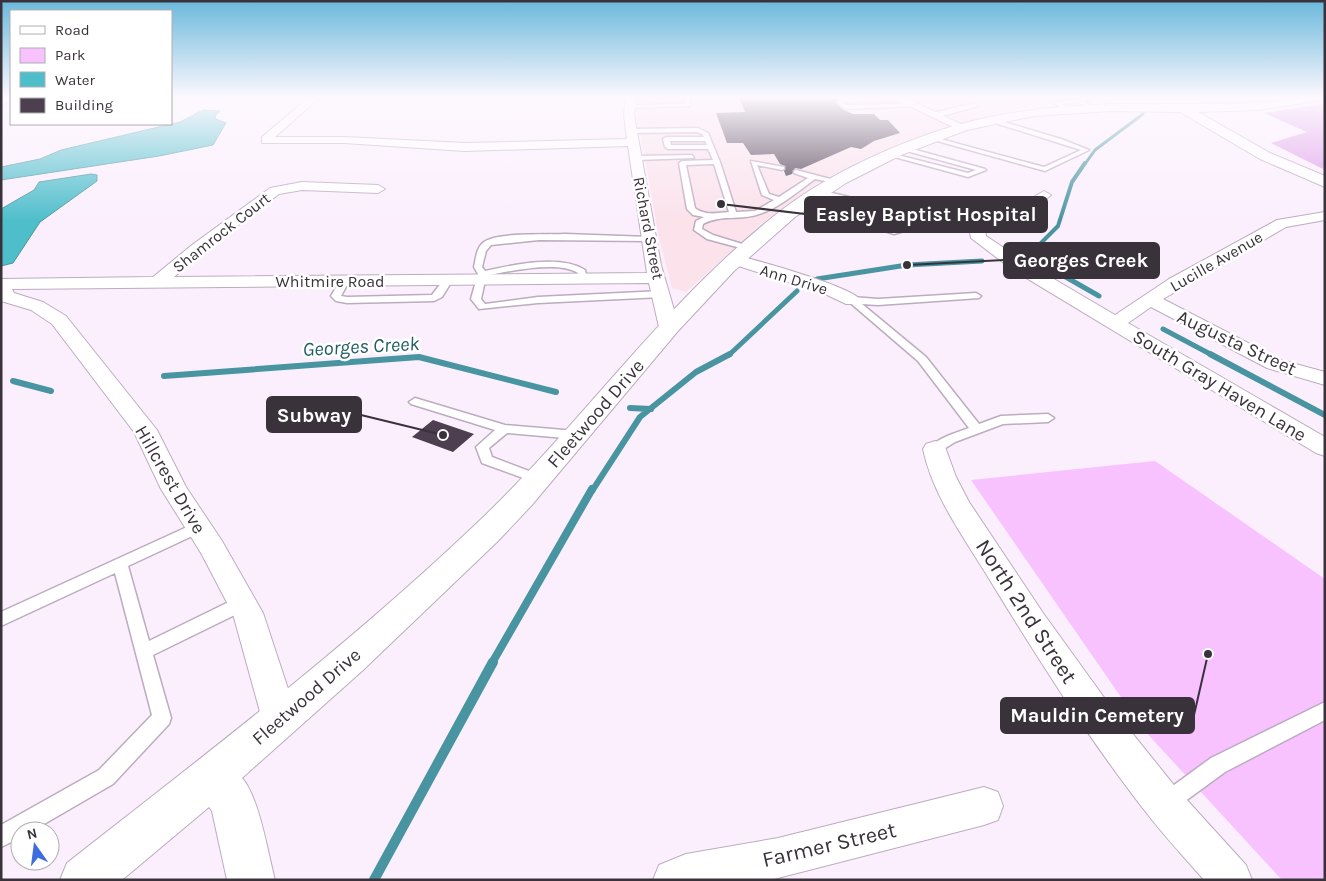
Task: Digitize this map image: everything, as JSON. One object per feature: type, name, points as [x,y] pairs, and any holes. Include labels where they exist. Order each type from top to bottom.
[{"type":"street","points":[[268,139],[266,141],[344,140],[465,147],[597,139]]},
{"type":"street","name":"Richard Street","points":[[632,139],[653,266],[660,286],[669,327]]},
{"type":"street","name":"Fleetwood Drive","points":[[84,880],[212,777],[434,584],[509,511],[669,327],[742,255],[825,184],[898,152],[915,139]]},
{"type":"street","points":[[1236,139],[1265,156],[1325,182]]},
{"type":"street","name":"Shamrock Court","points":[[157,283],[198,248],[275,191],[302,186],[378,189]]},
{"type":"street","name":"South Gray Haven Lane","points":[[1044,195],[1029,207],[990,218],[977,227],[979,238],[1019,266],[1325,448]]},
{"type":"street","name":"Lucille Avenue","points":[[1115,323],[1175,283],[1282,223],[1325,216]]},
{"type":"street","name":"Ann Drive","points":[[742,255],[852,300]]},
{"type":"street","name":"Whitmire Road","points":[[1,285],[447,281],[481,277],[580,273],[660,286]]},
{"type":"street","name":"Hillcrest Drive","points":[[1,285],[7,297],[36,306],[59,320],[79,343],[106,383],[145,430],[174,489],[248,613],[280,719]]},
{"type":"street","name":"Augusta Street","points":[[1151,300],[1219,338],[1274,364],[1325,379]]},
{"type":"street","name":"North 2nd Street","points":[[935,449],[938,467],[1018,601],[1102,724],[1164,804],[1231,880]]},
{"type":"street","points":[[212,777],[232,800],[251,880]]},
{"type":"street","name":"Farmer Street","points":[[674,880],[686,875],[778,858],[984,806]]},
{"type":"lane","points":[[666,139],[668,147],[710,147]]},
{"type":"lane","points":[[707,139],[733,213]]},
{"type":"lane","points":[[966,139],[1045,169],[1086,150],[1057,139]]},
{"type":"lane","points":[[898,152],[983,170],[968,175],[898,152]]},
{"type":"lane","points":[[636,158],[716,160]]},
{"type":"lane","points":[[716,160],[682,163],[691,209],[696,213],[709,216],[758,212],[778,200],[825,184]]},
{"type":"lane","points":[[778,200],[766,195],[753,162],[782,168]]},
{"type":"lane","points":[[796,172],[825,184],[846,199],[836,209],[839,213],[897,232]]},
{"type":"lane","points":[[709,216],[699,223],[698,230],[742,255]]},
{"type":"lane","points":[[649,239],[547,238],[500,240],[488,243],[482,249],[478,267],[481,277],[476,299],[482,307],[660,286]]},
{"type":"lane","points":[[481,277],[506,268],[564,266],[580,273]]},
{"type":"lane","points":[[852,300],[878,302],[976,296]]},
{"type":"lane","points":[[852,300],[922,359],[976,428]]},
{"type":"lane","points":[[415,402],[504,429],[576,435]]},
{"type":"lane","points":[[935,449],[976,428],[1001,420],[1048,418]]},
{"type":"lane","points":[[504,429],[482,447],[487,460],[537,479]]},
{"type":"lane","points":[[1,619],[198,527]]},
{"type":"lane","points":[[1,837],[106,777],[162,718],[120,564]]},
{"type":"lane","points":[[144,652],[243,603]]},
{"type":"lane","points":[[1164,804],[1218,765],[1325,710]]},
{"type":"shaded area","points":[[642,139],[920,139],[867,157],[818,183],[760,225],[686,292],[672,288],[659,238]]},
{"type":"shaded area","points":[[1284,139],[1325,139],[1325,170],[1271,143]]},
{"type":"green space","points":[[1155,461],[1325,579],[1325,880],[1282,880],[1143,729],[971,480]]},
{"type":"water","points":[[107,139],[216,139],[213,145],[159,156],[1,180],[1,167],[40,159],[61,150]]},
{"type":"water","points":[[91,174],[97,175],[97,181],[40,222],[13,263],[1,266],[1,209],[34,190],[39,182]]},
{"type":"building","points":[[726,139],[880,139],[861,149],[851,147],[801,169],[795,168],[792,174],[786,176],[785,166],[780,164],[774,154],[751,155],[743,143],[727,143]]},
{"type":"building","points":[[433,420],[474,434],[453,452],[412,437]]},
{"type":"waterway","name":"Georges Creek","points":[[1085,164],[1095,150],[1110,139]]},
{"type":"waterway","name":"Georges Creek","points":[[1036,248],[1058,226],[1072,182],[1085,163]]},
{"type":"waterway","points":[[1038,247],[1029,256],[1099,296]]},
{"type":"waterway","name":"Georges Creek","points":[[817,279],[907,265],[982,261]]},
{"type":"waterway","name":"Georges Creek","points":[[729,355],[797,291]]},
{"type":"waterway","points":[[1163,329],[1212,355]]},
{"type":"waterway","name":"Georges Creek","points":[[650,409],[696,372],[730,354]]},
{"type":"waterway","points":[[1210,354],[1325,415]]},
{"type":"waterway","name":"Georges Creek","points":[[164,376],[419,357],[556,392]]},
{"type":"waterway","name":"Georges Creek","points":[[13,381],[51,391]]},
{"type":"waterway","name":"Georges Creek","points":[[630,408],[650,409]]},
{"type":"waterway","points":[[592,491],[640,417],[650,409]]},
{"type":"waterway","points":[[492,663],[592,489]]},
{"type":"waterway","points":[[374,880],[493,662]]},
{"type":"place","name":"Easley Baptist Hospital","points":[[721,204]]},
{"type":"place","name":"Georges Creek","points":[[907,265]]},
{"type":"place","name":"Subway","points":[[443,435]]},
{"type":"place","name":"Mauldin Cemetery","points":[[1208,654]]}]
